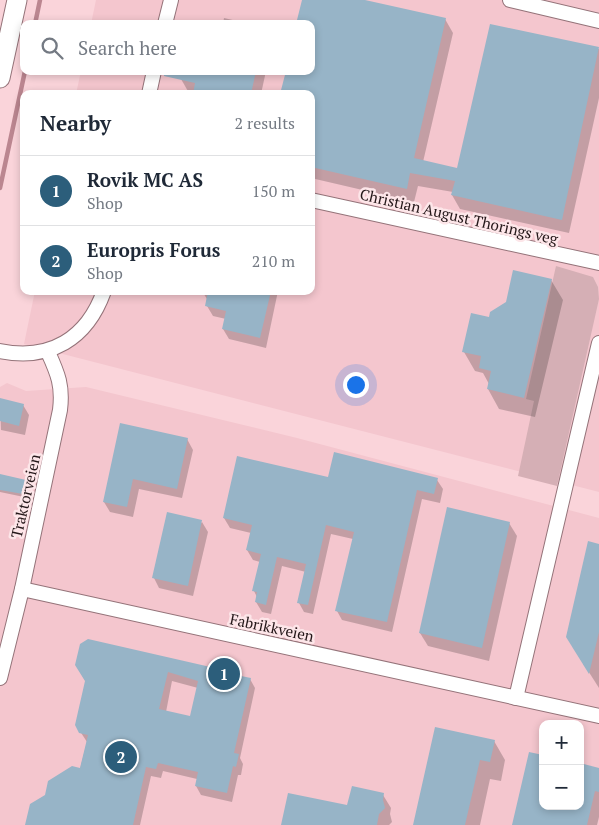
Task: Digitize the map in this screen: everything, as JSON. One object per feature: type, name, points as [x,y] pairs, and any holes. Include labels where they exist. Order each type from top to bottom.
[{"type":"street","points":[[0,78],[17,0]]},
{"type":"street","points":[[166,20],[170,0]]},
{"type":"street","points":[[510,0],[599,21]]},
{"type":"street","points":[[150,90],[153,75]]},
{"type":"street","name":"Christian August Thorings veg","points":[[315,201],[599,263]]},
{"type":"street","points":[[0,351],[32,354],[48,352],[61,346],[79,331],[94,314],[102,295]]},
{"type":"street","points":[[516,698],[599,343]]},
{"type":"street","name":"Traktorveien","points":[[0,678],[22,589],[60,410],[62,393],[57,372],[48,352]]},
{"type":"street","name":"Fabrikkveien","points":[[22,589],[599,716]]},
{"type":"shaded area","points":[[96,0],[599,0],[599,492],[24,344],[34,295],[315,295],[315,90],[77,90],[80,75],[315,75],[315,20],[92,20]]},
{"type":"shaded area","points":[[556,266],[593,277],[598,287],[599,299],[557,486],[518,476],[534,401],[526,399]]},
{"type":"shaded area","points":[[7,383],[26,391],[86,387],[297,438],[599,518],[599,825],[0,825],[0,387]]},
{"type":"building","points":[[302,0],[365,0],[446,18],[414,158],[457,168],[490,24],[599,47],[562,220],[451,195],[455,181],[410,173],[407,189],[315,168],[315,90],[281,90],[285,75],[315,75],[315,20],[297,20]]},
{"type":"building","points":[[255,75],[252,90],[194,90],[195,83],[164,76]]},
{"type":"building","points":[[513,270],[552,279],[524,398],[487,389],[491,371],[479,368],[481,356],[462,352],[471,313],[489,317],[490,312],[506,302]]},
{"type":"building","points":[[207,295],[270,295],[260,338],[222,329],[226,311],[205,306]]},
{"type":"building","points":[[0,398],[24,404],[19,426],[0,421]]},
{"type":"building","points":[[120,423],[188,438],[177,489],[133,479],[127,507],[103,502]]},
{"type":"building","points":[[334,452],[438,478],[434,494],[417,490],[387,622],[335,611],[354,532],[326,525],[308,605],[297,603],[306,564],[277,557],[266,605],[255,602],[257,592],[252,591],[261,554],[246,550],[252,525],[223,518],[237,456],[328,477]]},
{"type":"building","points":[[0,474],[26,480],[23,494],[0,490]]},
{"type":"building","points":[[447,507],[510,522],[482,648],[419,633]]},
{"type":"building","points":[[167,512],[202,520],[188,586],[152,578]]},
{"type":"building","points":[[588,541],[599,544],[599,632],[589,674],[566,637]]},
{"type":"building","points":[[88,639],[241,674],[241,676],[251,678],[234,753],[239,754],[236,767],[233,766],[227,793],[195,786],[198,772],[158,763],[156,769],[146,767],[133,825],[25,825],[30,804],[45,795],[48,781],[72,766],[80,768],[88,735],[79,733],[75,725],[85,681],[75,665],[80,644]],"holes":[[[168,672],[198,681],[190,716],[159,709]]]},
{"type":"building","points":[[435,727],[495,740],[490,762],[480,760],[465,825],[413,825]]},
{"type":"building","points":[[529,752],[539,754],[539,810],[584,810],[584,764],[599,768],[599,792],[595,791],[587,825],[512,825]]},
{"type":"building","points":[[352,786],[384,793],[385,808],[379,814],[377,825],[281,825],[288,793],[347,805]]},
{"type":"waterway","points":[[36,20],[40,0]]},
{"type":"waterway","points":[[21,90],[24,75]]},
{"type":"waterway","points":[[0,188],[20,94]]},
{"type":"place","name":"Rovik MC AS","points":[[224,674]]},
{"type":"place","name":"Europris Forus","points":[[121,757]]}]
